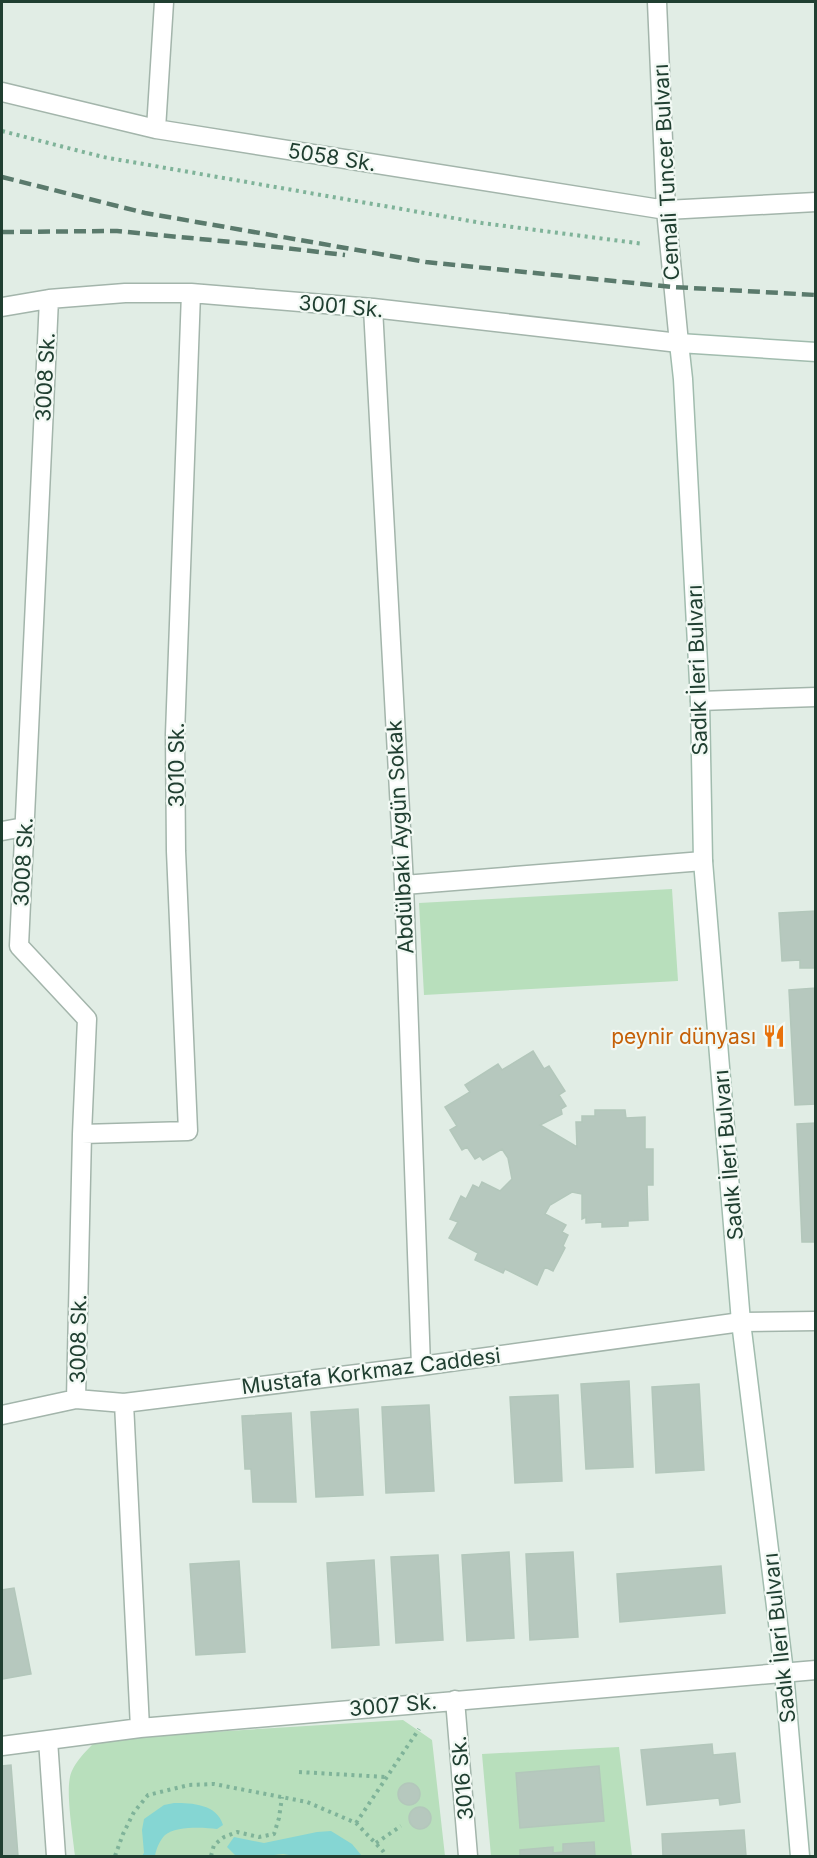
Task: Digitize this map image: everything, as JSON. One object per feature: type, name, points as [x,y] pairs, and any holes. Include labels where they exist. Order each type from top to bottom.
[{"type":"street","points":[[156,129],[164,2]]},
{"type":"street","name":"Cemali Tuncer Bulvarı","points":[[657,2],[666,210],[679,343]]},
{"type":"street","name":"5058 Sk.","points":[[2,92],[156,129],[666,210],[816,202]]},
{"type":"street","name":"3001 Sk.","points":[[2,307],[49,299],[125,293],[190,292],[373,308],[679,343],[816,351]]},
{"type":"street","name":"3010 Sk.","points":[[82,1134],[188,1131],[176,851],[175,734],[190,292]]},
{"type":"street","name":"3008 Sk.","points":[[49,299],[19,946],[87,1019],[76,1399]]},
{"type":"street","name":"Abdülbaki Aygün Sokak","points":[[373,308],[404,885],[421,1366]]},
{"type":"street","name":"Sadık İleri Bulvarı","points":[[679,343],[683,379],[699,701],[703,861],[741,1322],[784,1672],[800,1857]]},
{"type":"street","points":[[699,701],[816,697]]},
{"type":"street","points":[[2,831],[24,827]]},
{"type":"street","points":[[404,885],[703,861]]},
{"type":"street","name":"Mustafa Korkmaz Caddesi","points":[[2,1415],[76,1399],[124,1403],[421,1366],[741,1322],[816,1321]]},
{"type":"street","points":[[124,1403],[140,1728]]},
{"type":"street","name":"3007 Sk.","points":[[2,1746],[140,1728],[816,1670]]},
{"type":"street","name":"3016 Sk.","points":[[447,1700],[468,1857]]},
{"type":"street","points":[[48,1740],[56,1857]]},
{"type":"path","points":[[2,131],[103,157],[137,163],[482,223],[669,248]]},
{"type":"path","points":[[356,1823],[387,1778],[447,1700]]},
{"type":"path","points":[[299,1772],[387,1778]]},
{"type":"path","points":[[115,1857],[134,1812],[148,1795],[189,1785],[214,1784],[307,1802],[356,1823],[384,1851],[386,1857]]},
{"type":"path","points":[[211,1857],[214,1845],[224,1837],[237,1832],[259,1837],[274,1834],[282,1797]]},
{"type":"path","points":[[376,1843],[401,1826]]},
{"type":"green space","points":[[672,889],[678,981],[424,995],[419,903]]},
{"type":"green space","points":[[403,1720],[432,1740],[445,1856],[75,1856],[69,1805],[70,1777],[78,1761],[98,1739]]},
{"type":"green space","points":[[619,1747],[632,1856],[491,1856],[482,1754]]},
{"type":"water","points":[[196,1804],[210,1809],[220,1818],[223,1825],[217,1829],[190,1828],[170,1832],[161,1839],[155,1856],[142,1856],[144,1853],[142,1830],[144,1819],[164,1805]]},
{"type":"water","points":[[331,1831],[352,1844],[362,1856],[283,1854],[236,1856],[227,1847],[234,1837],[264,1843]]},
{"type":"building","points":[[816,911],[816,968],[800,968],[800,960],[782,961],[779,913]]},
{"type":"building","points":[[816,988],[816,1104],[795,1105],[789,990]]},
{"type":"building","points":[[533,1051],[544,1069],[549,1066],[565,1091],[559,1095],[566,1106],[561,1109],[562,1114],[540,1125],[577,1147],[576,1122],[582,1122],[582,1116],[595,1116],[595,1110],[625,1110],[626,1118],[645,1117],[645,1149],[653,1149],[653,1185],[647,1185],[648,1220],[628,1221],[628,1226],[602,1227],[602,1222],[586,1223],[586,1217],[582,1219],[582,1194],[572,1192],[550,1205],[545,1214],[566,1225],[562,1232],[568,1235],[563,1246],[565,1248],[553,1271],[545,1267],[537,1285],[505,1269],[503,1273],[475,1260],[478,1253],[449,1238],[458,1222],[450,1219],[461,1196],[466,1199],[473,1185],[479,1188],[482,1182],[500,1191],[512,1179],[508,1158],[502,1149],[483,1160],[480,1156],[475,1159],[467,1147],[462,1150],[450,1130],[457,1126],[445,1107],[470,1092],[465,1085],[498,1064],[502,1070]]},
{"type":"building","points":[[816,1123],[816,1242],[802,1242],[797,1124]]},
{"type":"building","points":[[629,1381],[633,1467],[586,1469],[581,1384]]},
{"type":"building","points":[[699,1384],[704,1470],[656,1473],[652,1387]]},
{"type":"building","points":[[558,1395],[562,1481],[515,1483],[510,1397]]},
{"type":"building","points":[[429,1405],[434,1491],[386,1493],[382,1407]]},
{"type":"building","points":[[358,1409],[363,1495],[316,1497],[311,1412]]},
{"type":"building","points":[[291,1413],[296,1502],[253,1502],[251,1469],[245,1469],[242,1416]]},
{"type":"building","points":[[509,1552],[514,1638],[467,1641],[462,1555]]},
{"type":"building","points":[[573,1552],[578,1637],[530,1640],[526,1554]]},
{"type":"building","points":[[438,1555],[443,1640],[396,1643],[391,1557]]},
{"type":"building","points":[[374,1560],[379,1645],[332,1648],[327,1563]]},
{"type":"building","points":[[239,1561],[245,1652],[196,1655],[190,1564]]},
{"type":"building","points":[[721,1566],[725,1613],[620,1622],[617,1574]]},
{"type":"building","points":[[14,1588],[31,1674],[2,1679],[2,1590]]},
{"type":"building","points":[[712,1744],[713,1755],[735,1753],[740,1802],[720,1805],[719,1798],[647,1805],[641,1750]]},
{"type":"building","points":[[11,1765],[18,1856],[2,1856],[2,1766]]},
{"type":"building","points":[[599,1766],[604,1821],[520,1828],[516,1773]]},
{"type":"building","points":[[409,1783],[417,1786],[420,1794],[417,1802],[409,1805],[401,1802],[398,1794],[401,1786]]},
{"type":"building","points":[[416,1807],[424,1807],[431,1814],[431,1822],[424,1829],[416,1829],[409,1822],[409,1814]]},
{"type":"building","points":[[744,1830],[746,1856],[663,1856],[662,1834]]},
{"type":"building","points":[[594,1842],[595,1856],[520,1856],[520,1850],[553,1847],[553,1853],[563,1852],[563,1844]]},
{"type":"railway","points":[[2,177],[145,213],[426,262],[673,287],[816,295]]},
{"type":"railway","points":[[2,232],[117,231],[345,255]]},
{"type":"place","name":"peynir dünyası","points":[[774,1036]]}]
